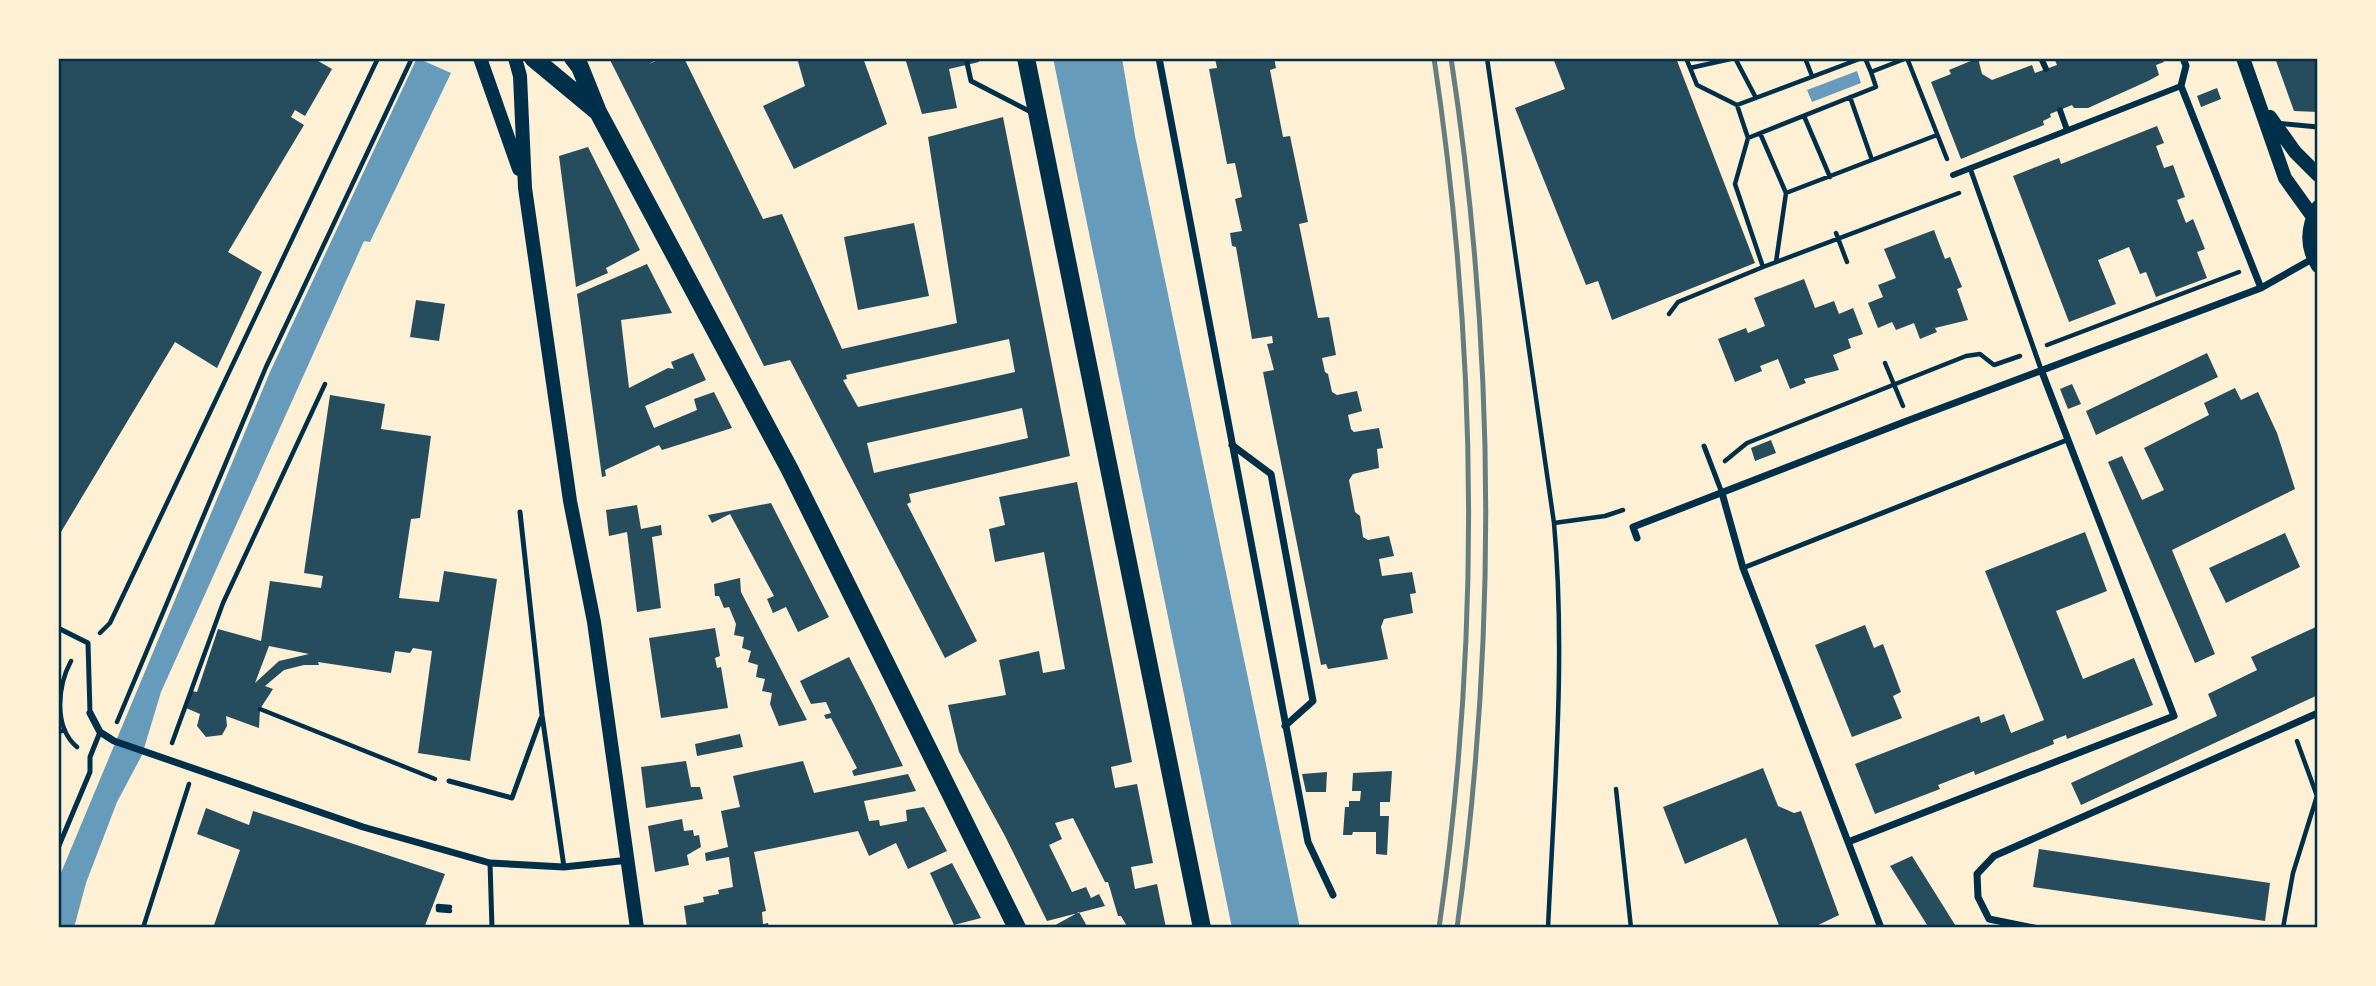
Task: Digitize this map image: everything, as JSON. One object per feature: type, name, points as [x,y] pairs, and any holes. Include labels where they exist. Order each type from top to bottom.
[{"type":"main road","points":[[480,58],[526,188]]},
{"type":"main road","points":[[514,58],[520,76],[526,188],[570,501],[594,622],[637,928]]},
{"type":"main road","points":[[533,58],[598,112]]},
{"type":"main road","points":[[573,58],[580,67],[598,112],[790,470],[1017,928]]},
{"type":"main road","points":[[1026,58],[1202,928]]},
{"type":"main road","points":[[2243,58],[2262,104],[2285,178],[2315,212],[2309,231],[2316,262]]},
{"type":"main road","points":[[2262,104],[2295,152],[2318,175]]},
{"type":"street","points":[[1159,58],[1308,842],[1333,895]]},
{"type":"street","points":[[2041,58],[2046,69]]},
{"type":"street","points":[[2183,58],[2186,66],[2181,86],[2261,288]]},
{"type":"street","points":[[1953,175],[2181,86]]},
{"type":"street","points":[[2060,110],[2067,130]]},
{"type":"street","points":[[1637,538],[1633,527],[2261,288],[2316,262]]},
{"type":"street","points":[[1848,842],[2174,716],[2042,372]]},
{"type":"street","points":[[1232,445],[1271,474],[1313,701],[1285,726]]},
{"type":"street","points":[[1722,493],[1743,568],[1881,928]]},
{"type":"street","points":[[90,713],[100,732],[112,739],[363,827],[490,863],[564,867],[629,860]]},
{"type":"street","points":[[2034,928],[1989,919],[1978,897],[1977,874],[1994,856],[2318,713]]},
{"type":"lane","points":[[966,58],[971,81],[1037,115]]},
{"type":"lane","points":[[2274,123],[2318,127]]},
{"type":"lane","points":[[1970,168],[2042,372]]},
{"type":"lane","points":[[1743,568],[2067,440]]},
{"type":"lane","points":[[1704,446],[1722,493]]},
{"type":"lane","points":[[520,512],[542,715],[564,867]]},
{"type":"lane","points":[[58,628],[88,643],[90,713]]},
{"type":"lane","points":[[449,781],[512,798],[542,715]]},
{"type":"lane","points":[[58,848],[90,772],[90,757],[100,732]]},
{"type":"lane","points":[[490,863],[492,928]]},
{"type":"path","points":[[58,732],[65,730],[61,713],[64,675],[73,659],[110,623],[378,58]]},
{"type":"path","points":[[112,739],[266,367],[412,58]]},
{"type":"path","points":[[1487,58],[1554,523],[1559,577],[1557,711],[1548,928]]},
{"type":"path","points":[[1686,58],[1697,85],[1737,105],[1748,138],[1735,184],[1763,267]]},
{"type":"path","points":[[1690,68],[1735,58],[1756,98]]},
{"type":"path","points":[[1805,58],[1812,76]]},
{"type":"path","points":[[1737,105],[1864,58],[1876,86],[1748,138]]},
{"type":"path","points":[[1669,314],[1678,302],[1776,263],[1837,235],[1960,193],[1908,58],[1871,72]]},
{"type":"path","points":[[1850,97],[1872,160]]},
{"type":"path","points":[[1804,116],[1830,177]]},
{"type":"path","points":[[1760,133],[1786,193],[1776,263]]},
{"type":"path","points":[[1786,193],[1937,135]]},
{"type":"path","points":[[1837,235],[1847,262]]},
{"type":"path","points":[[1713,470],[1747,443],[1966,356],[1980,354],[1994,365],[2253,267]]},
{"type":"path","points":[[1885,363],[1894,386]]},
{"type":"path","points":[[168,757],[223,603],[325,384]]},
{"type":"path","points":[[1554,523],[1605,516],[1627,509]]},
{"type":"path","points":[[260,709],[421,774],[449,781]]},
{"type":"path","points":[[2283,928],[2292,873],[2317,796],[2291,726]]},
{"type":"path","points":[[143,928],[194,766]]},
{"type":"path","points":[[1616,789],[1631,928]]},
{"type":"water","points":[[417,58],[451,73],[370,242],[364,241],[161,692],[142,755],[117,802],[86,883],[74,928],[58,928],[58,880],[270,372]]},
{"type":"water","points":[[1053,58],[1122,58],[1135,136],[1300,928],[1232,928]]},
{"type":"water","points":[[1857,71],[1861,83],[1812,102],[1807,90]]},
{"type":"building","points":[[58,58],[313,58],[332,69],[305,116],[295,110],[291,117],[304,125],[228,252],[262,272],[217,368],[175,342],[58,537]]},
{"type":"building","points":[[609,58],[659,58],[649,64],[662,58],[684,58],[763,219],[782,214],[842,349],[957,323],[928,137],[1003,117],[1070,456],[909,494],[911,502],[907,504],[977,641],[945,658],[790,360],[764,366]],"holes":[[[1009,339],[1015,372],[858,407],[843,380],[847,379],[846,375]],[[1022,408],[1028,438],[874,473],[867,443]]]},
{"type":"building","points":[[797,58],[863,58],[887,124],[794,169],[763,106],[805,86]]},
{"type":"building","points":[[905,58],[978,58],[979,62],[949,69],[957,108],[922,114]]},
{"type":"building","points":[[1215,58],[1274,58],[1276,68],[1270,70],[1283,137],[1290,136],[1308,222],[1299,224],[1318,318],[1329,317],[1336,355],[1322,358],[1325,372],[1328,374],[1332,392],[1337,395],[1357,391],[1362,411],[1348,415],[1351,429],[1354,432],[1379,428],[1383,448],[1377,449],[1379,468],[1353,474],[1349,480],[1355,512],[1360,516],[1363,537],[1368,540],[1389,536],[1394,556],[1379,559],[1382,576],[1412,572],[1416,593],[1410,594],[1413,613],[1384,619],[1381,627],[1388,659],[1328,669],[1326,664],[1321,665],[1263,372],[1274,370],[1267,344],[1273,343],[1272,336],[1252,339],[1236,247],[1232,246],[1230,233],[1242,231],[1235,199],[1242,197],[1235,163],[1227,164],[1209,69],[1217,68]]},
{"type":"building","points":[[1553,58],[1676,58],[1755,263],[1612,320],[1598,281],[1586,285],[1515,108],[1565,89]]},
{"type":"building","points":[[1978,58],[1982,74],[1992,80],[2032,65],[2035,73],[2057,65],[2054,58],[2162,58],[2164,62],[2156,65],[2159,75],[2148,81],[2088,108],[2074,108],[2072,105],[2050,114],[2051,117],[2043,121],[2044,125],[1961,159],[1931,82],[1951,74],[1949,70]]},
{"type":"building","points":[[2275,58],[2318,58],[2318,112],[2294,111]]},
{"type":"building","points":[[2217,88],[2221,99],[2201,107],[2197,96]]},
{"type":"building","points":[[2157,126],[2164,143],[2156,146],[2164,168],[2173,165],[2185,197],[2177,200],[2186,223],[2193,219],[2205,249],[2197,252],[2207,278],[2156,297],[2146,272],[2140,274],[2129,247],[2098,260],[2116,304],[2069,322],[2013,176],[2059,158],[2061,164]]},
{"type":"building","points":[[588,147],[640,250],[606,268],[608,273],[576,287],[559,156]]},
{"type":"building","points":[[914,223],[929,296],[858,310],[844,237]]},
{"type":"building","points":[[1934,230],[1945,259],[1950,257],[1962,287],[1957,289],[1968,320],[1935,328],[1937,332],[1920,339],[1914,323],[1896,330],[1892,322],[1878,328],[1868,303],[1883,297],[1878,285],[1896,278],[1884,249]]},
{"type":"building","points":[[647,264],[672,313],[621,320],[629,388],[668,368],[674,369],[671,362],[693,353],[706,380],[645,406],[654,428],[697,410],[694,399],[714,392],[732,428],[662,450],[659,445],[605,470],[606,476],[602,477],[577,294]]},
{"type":"building","points":[[1804,279],[1815,308],[1834,301],[1839,314],[1853,308],[1863,334],[1848,339],[1851,348],[1833,355],[1839,370],[1804,379],[1806,383],[1790,389],[1778,359],[1760,366],[1762,371],[1735,382],[1718,339],[1746,328],[1748,333],[1765,326],[1754,298]]},
{"type":"building","points":[[416,300],[445,304],[439,341],[410,337]]},
{"type":"building","points":[[2207,353],[2218,377],[2096,435],[2086,411]]},
{"type":"building","points":[[2072,384],[2081,404],[2068,409],[2060,389]]},
{"type":"building","points":[[2235,388],[2241,400],[2258,392],[2277,433],[2295,489],[2172,550],[2215,654],[2195,663],[2108,462],[2122,456],[2142,500],[2164,490],[2144,448],[2209,415],[2204,403]]},
{"type":"building","points":[[330,395],[385,404],[381,429],[431,436],[420,518],[411,519],[399,598],[439,602],[444,571],[497,579],[470,761],[418,753],[432,651],[413,648],[410,653],[395,651],[391,673],[318,662],[319,665],[304,665],[284,670],[265,686],[273,689],[260,709],[259,728],[226,716],[227,726],[222,735],[206,737],[197,726],[200,714],[186,708],[192,691],[197,692],[218,629],[261,641],[270,581],[321,588],[323,576],[304,573]],"holes":[[[269,646],[309,654],[279,661],[255,683]]]},
{"type":"building","points":[[1771,440],[1776,453],[1755,461],[1751,448]]},
{"type":"building","points":[[1077,482],[1132,762],[1111,767],[1115,788],[1137,784],[1153,863],[1131,867],[1135,889],[1157,884],[1166,928],[1128,928],[1121,916],[1118,916],[1108,882],[1105,882],[1073,818],[1055,823],[1062,839],[1049,845],[1072,892],[1086,887],[1091,898],[1099,894],[1105,906],[1047,921],[959,752],[948,705],[1006,695],[999,660],[1039,651],[1043,673],[1065,669],[1044,552],[995,562],[989,529],[1005,525],[999,497]]},
{"type":"building","points":[[771,503],[829,617],[798,632],[786,607],[773,613],[767,599],[774,596],[730,514],[712,523],[708,515]]},
{"type":"building","points":[[637,505],[641,529],[661,525],[662,535],[652,537],[661,608],[637,612],[627,532],[609,536],[606,510]]},
{"type":"building","points":[[2085,532],[2107,591],[2056,611],[2083,679],[2134,658],[2153,705],[2067,739],[2066,735],[2053,740],[2054,744],[1975,775],[1974,771],[1938,785],[1940,789],[1875,814],[1855,764],[1979,716],[1981,723],[2004,714],[2011,733],[2044,720],[1985,571]]},
{"type":"building","points":[[2285,533],[2300,567],[2226,603],[2209,568]]},
{"type":"building","points":[[740,578],[741,592],[807,720],[779,726],[770,704],[772,693],[762,691],[765,679],[756,677],[758,665],[748,662],[751,651],[742,648],[744,637],[734,635],[736,624],[729,607],[724,608],[719,596],[715,596],[714,584]]},
{"type":"building","points":[[1865,625],[1874,648],[1883,644],[1901,692],[1893,696],[1902,718],[1852,737],[1815,645]]},
{"type":"building","points":[[2318,626],[2318,695],[2081,805],[2071,783],[2217,716],[2208,694],[2257,670],[2251,657]]},
{"type":"building","points":[[715,628],[720,656],[715,658],[717,668],[721,667],[728,708],[661,718],[649,638]]},
{"type":"building","points":[[849,657],[903,766],[854,776],[852,771],[857,768],[831,718],[826,719],[824,715],[831,713],[826,702],[811,704],[800,681]]},
{"type":"building","points":[[740,734],[743,747],[697,756],[695,744]]},
{"type":"building","points":[[686,761],[691,787],[700,787],[703,799],[646,808],[641,767]]},
{"type":"building","points":[[803,761],[814,793],[908,774],[916,791],[864,801],[869,821],[879,820],[880,826],[907,821],[906,810],[924,807],[947,851],[908,869],[896,843],[869,856],[858,831],[754,852],[766,911],[762,912],[763,924],[768,923],[769,928],[687,928],[684,906],[704,902],[703,897],[719,894],[718,890],[733,887],[729,857],[706,861],[705,853],[728,847],[721,811],[740,807],[733,776]]},
{"type":"building","points":[[1763,768],[1778,806],[1794,813],[1801,811],[1839,915],[1812,928],[1780,928],[1746,838],[1685,864],[1663,807]]},
{"type":"building","points":[[1392,771],[1390,802],[1380,802],[1380,816],[1389,816],[1387,855],[1376,854],[1376,832],[1343,835],[1345,807],[1349,807],[1349,801],[1360,801],[1361,791],[1352,791],[1353,773]]},
{"type":"building","points":[[1327,772],[1326,792],[1306,792],[1302,774]]},
{"type":"building","points":[[206,808],[249,825],[253,811],[445,874],[424,928],[213,928],[240,850],[197,834]]},
{"type":"building","points":[[682,819],[684,831],[693,830],[694,836],[699,835],[701,847],[687,855],[689,865],[655,872],[648,826]]},
{"type":"building","points":[[2039,849],[2270,883],[2265,921],[2033,887]]},
{"type":"building","points":[[1912,856],[1957,928],[1929,928],[1890,866]]},
{"type":"building","points":[[952,863],[981,918],[954,925],[930,873]]},
{"type":"building","points":[[1079,912],[1088,928],[1050,928]]},
{"type":"railway","points":[[1434,58],[1459,275],[1466,384],[1468,493],[1462,711],[1453,819],[1439,928]]},
{"type":"railway","points":[[1451,58],[1466,166],[1476,275],[1483,384],[1485,493],[1479,711],[1457,928]]}]
